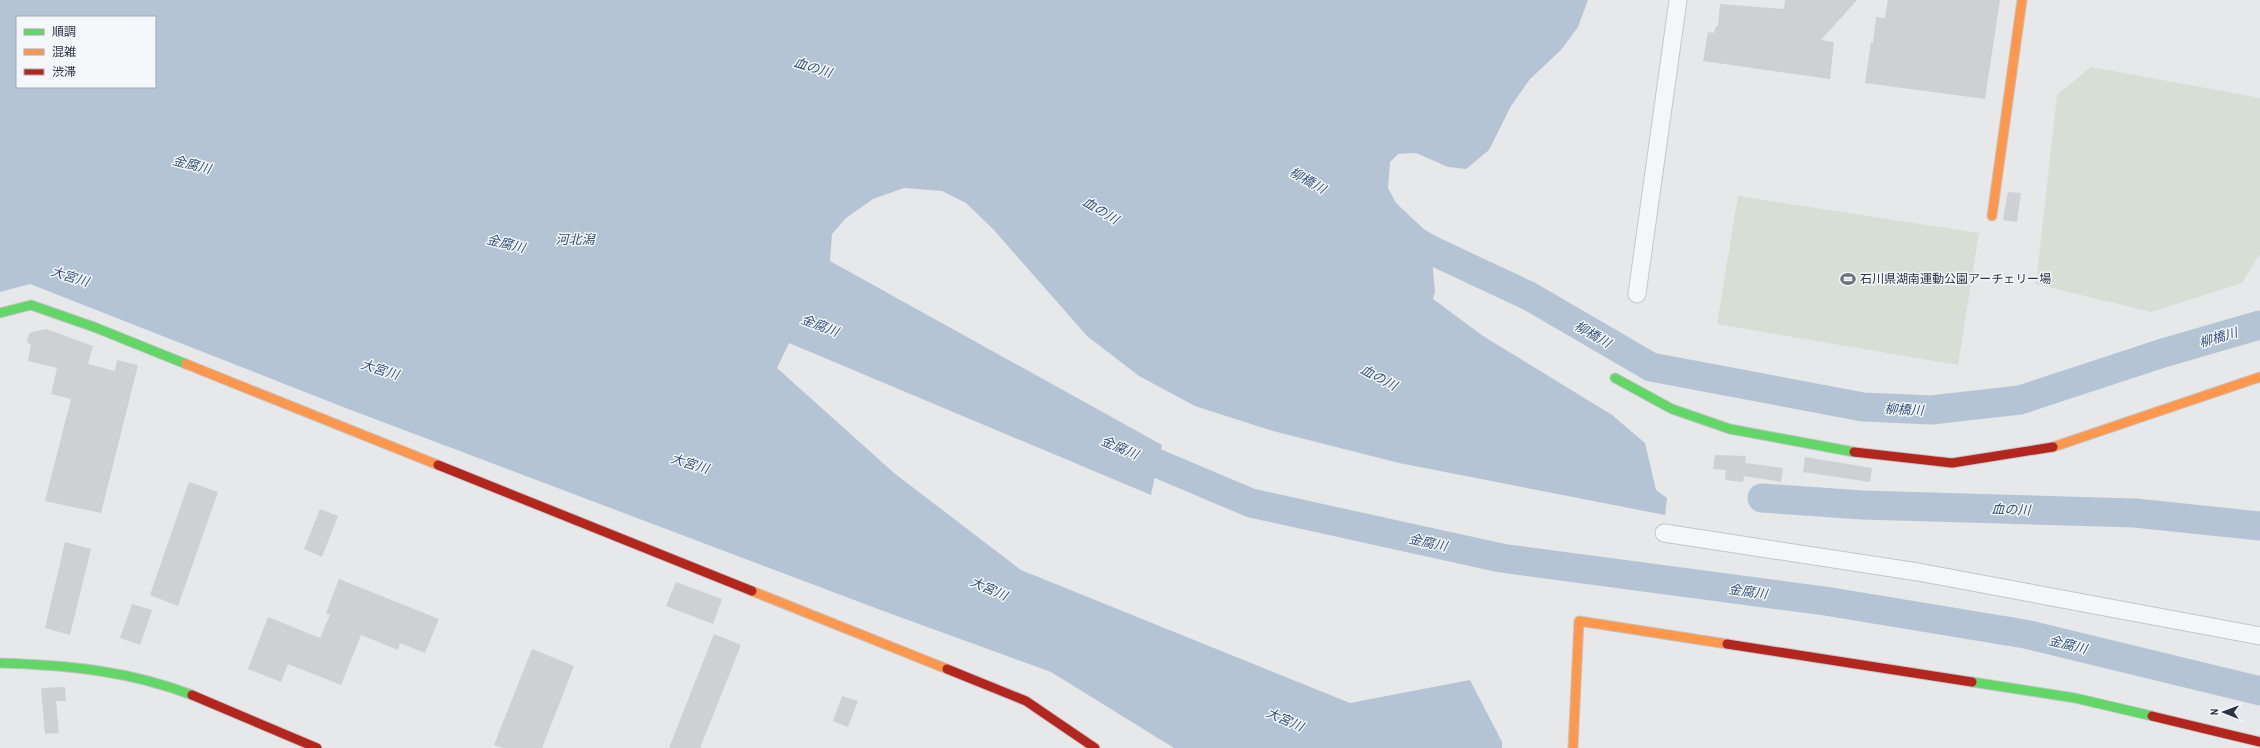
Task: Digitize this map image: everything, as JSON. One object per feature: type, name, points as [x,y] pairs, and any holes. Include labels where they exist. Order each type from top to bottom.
[{"type":"street","points":[[1637,294],[1678,0]]},
{"type":"street","points":[[1992,216],[2022,0]]},
{"type":"street","points":[[0,313],[31,305],[94,327],[1026,701],[1095,748]]},
{"type":"street","points":[[1615,378],[1672,409],[1730,429],[1854,453],[1952,463],[2051,448],[2260,377]]},
{"type":"street","points":[[1664,533],[1918,572],[2260,636]]},
{"type":"street","points":[[1572,748],[1579,622],[2075,698],[2260,742]]},
{"type":"street","points":[[0,663],[51,664],[125,674],[173,687],[317,748]]},
{"type":"shaded area","points":[[2091,67],[2260,98],[2260,254],[2242,283],[2151,312],[2036,284],[2057,95]]},
{"type":"shaded area","name":"石川県湖南運動公園アーチェリー場","points":[[1738,196],[1979,233],[1958,365],[1717,324]]},
{"type":"water","name":"河北潟","points":[[0,0],[1588,0],[1578,27],[1561,50],[1530,79],[1511,106],[1489,150],[1466,169],[1448,167],[1416,153],[1398,154],[1390,162],[1388,188],[1396,203],[1430,235],[1435,292],[1433,299],[1483,336],[1612,415],[1645,443],[1656,490],[1667,498],[1665,515],[1399,463],[1273,431],[1195,406],[1139,376],[1087,336],[993,229],[966,203],[942,191],[904,188],[873,199],[846,218],[832,234],[830,261],[1162,445],[1151,495],[789,343],[777,368],[894,473],[1021,570],[1350,703],[1470,680],[1502,742],[1502,748],[1174,748],[1051,672],[886,612],[343,407],[30,284],[0,292]]},
{"type":"building","points":[[1785,0],[1857,0],[1821,40],[1834,42],[1830,79],[1703,61],[1708,32],[1714,33],[1716,26],[1718,26],[1720,4],[1784,9]]},
{"type":"building","points":[[1888,0],[2000,0],[1985,99],[1865,83],[1871,42],[1873,43],[1876,17],[1885,18]]},
{"type":"building","points":[[2008,192],[2021,193],[2017,222],[2003,220]]},
{"type":"building","points":[[46,329],[93,346],[88,364],[115,371],[117,360],[138,365],[101,513],[45,501],[71,399],[51,394],[57,368],[28,361],[31,344],[27,343],[29,333]]},
{"type":"building","points":[[1715,455],[1746,456],[1745,463],[1783,468],[1781,482],[1744,476],[1743,482],[1725,480],[1726,470],[1713,469]]},
{"type":"building","points":[[1805,457],[1872,468],[1870,482],[1803,472]]},
{"type":"building","points":[[189,482],[218,492],[178,606],[150,595]]},
{"type":"building","points":[[320,509],[338,516],[322,557],[304,549]]},
{"type":"building","points":[[65,542],[91,549],[70,635],[45,628]]},
{"type":"building","points":[[339,579],[439,619],[425,653],[400,643],[398,650],[361,635],[341,685],[288,664],[281,682],[248,669],[268,617],[320,638],[330,615],[326,613]]},
{"type":"building","points":[[676,582],[722,599],[713,624],[666,606]]},
{"type":"building","points":[[132,604],[152,610],[140,645],[120,638]]},
{"type":"building","points":[[714,634],[741,645],[700,748],[669,748]]},
{"type":"building","points":[[532,649],[574,666],[542,748],[503,748],[494,745]]},
{"type":"building","points":[[65,687],[66,701],[56,701],[59,733],[45,734],[41,688]]},
{"type":"building","points":[[842,696],[858,701],[848,727],[833,721]]},
{"type":"waterway","name":"柳橋川","points":[[1396,230],[1431,250],[1529,296],[1651,367],[1863,407],[1931,410],[2020,400],[2163,353],[2260,325]]},
{"type":"waterway","name":"金腐川","points":[[1121,448],[1251,503],[1501,558],[1825,601],[2025,634],[2260,691]]},
{"type":"waterway","name":"血の川","points":[[1762,498],[1862,505],[2135,513],[2260,526]]},
{"type":"traffic: fast","points":[[0,313],[31,305],[94,327],[186,364]]},
{"type":"traffic: fast","points":[[1615,378],[1672,409],[1730,429],[1854,452]]},
{"type":"traffic: fast","points":[[0,663],[50,665],[98,671],[145,680],[192,695]]},
{"type":"traffic: fast","points":[[1972,682],[2075,698],[2152,716]]},
{"type":"traffic: slow","points":[[1992,216],[2022,0]]},
{"type":"traffic: slow","points":[[186,364],[438,465]]},
{"type":"traffic: slow","points":[[2053,447],[2260,377]]},
{"type":"traffic: slow","points":[[752,591],[947,669]]},
{"type":"traffic: slow","points":[[1573,748],[1579,621],[1727,644]]},
{"type":"traffic: jam","points":[[1854,452],[1952,463],[2053,447]]},
{"type":"traffic: jam","points":[[438,465],[752,591]]},
{"type":"traffic: jam","points":[[1727,644],[1972,682]]},
{"type":"traffic: jam","points":[[947,669],[1026,701],[1095,748]]},
{"type":"traffic: jam","points":[[192,695],[317,748]]},
{"type":"traffic: jam","points":[[2152,716],[2260,742]]},
{"type":"place","name":"石川県湖南運動公園アーチェリー場","points":[[1848,279]]},
{"type":"water label","name":"大宮川","points":[[70,276]]},
{"type":"water label","name":"大宮川","points":[[380,369]]},
{"type":"water label","name":"大宮川","points":[[690,463]]},
{"type":"water label","name":"大宮川","points":[[989,588]]},
{"type":"water label","name":"大宮川","points":[[1285,719]]}]
